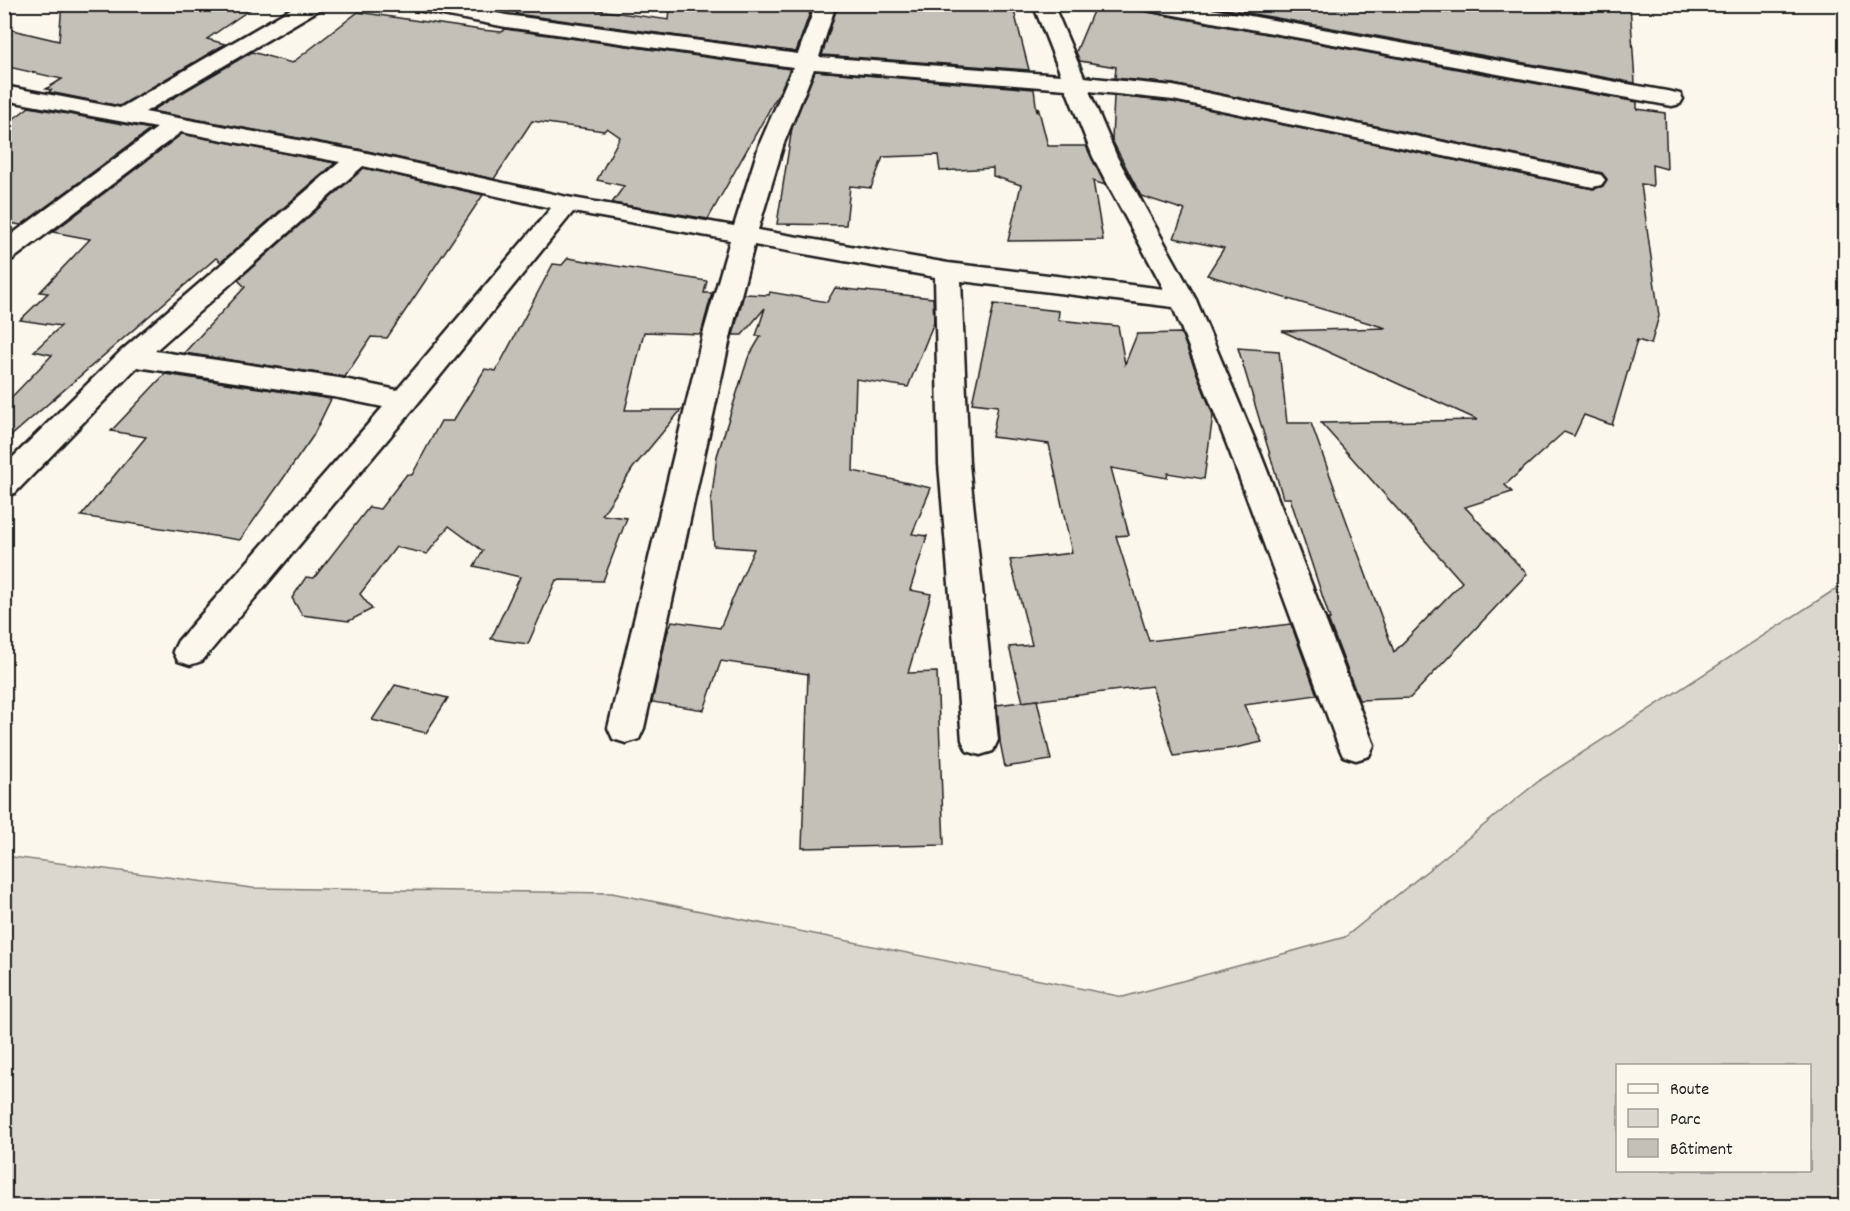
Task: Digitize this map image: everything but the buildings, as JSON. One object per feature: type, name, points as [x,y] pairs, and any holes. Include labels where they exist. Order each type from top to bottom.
[{"type":"street","points":[[125,114],[315,4]]},
{"type":"street","points":[[417,4],[506,21],[806,62],[1125,87],[1184,95],[1593,180]]},
{"type":"street","points":[[626,728],[717,334],[744,234],[772,143],[806,62],[826,4]]},
{"type":"street","points":[[1043,4],[1074,83],[1124,196],[1183,300],[1246,455],[1356,745]]},
{"type":"street","points":[[1147,4],[1672,99]]},
{"type":"street","points":[[4,93],[358,158],[567,204],[948,271],[1183,300]]},
{"type":"street","points":[[4,253],[177,124]]},
{"type":"street","points":[[4,485],[131,357],[358,158]]},
{"type":"street","points":[[190,651],[405,401],[567,204]]},
{"type":"street","points":[[948,271],[954,464],[980,740]]},
{"type":"street","points":[[131,357],[339,388],[405,401]]},
{"type":"green space","points":[[1845,583],[1845,1206],[5,1206],[5,856],[252,888],[612,893],[1123,997],[1345,937],[1540,780]]}]
